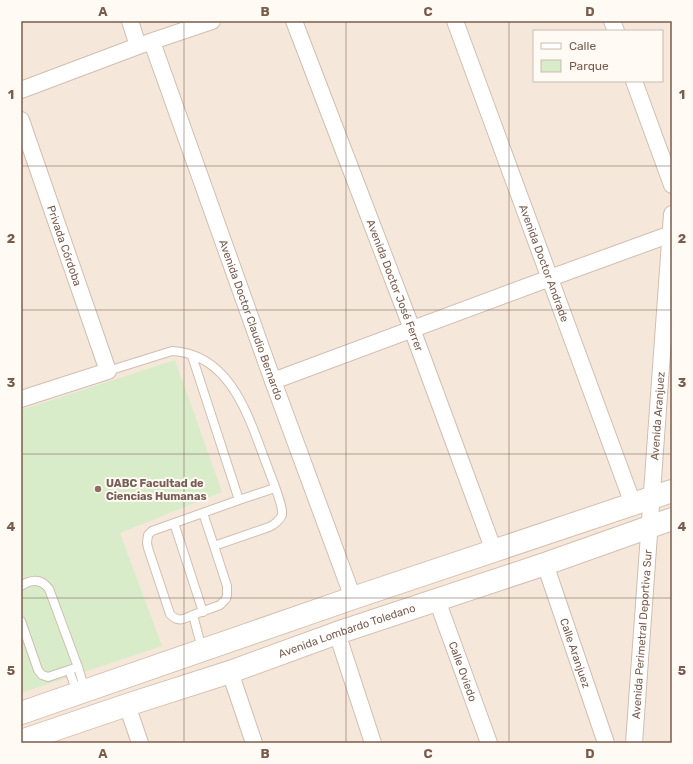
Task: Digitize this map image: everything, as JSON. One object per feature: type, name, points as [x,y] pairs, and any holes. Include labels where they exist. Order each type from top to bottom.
[{"type":"main road","points":[[21,713],[353,598],[652,498]]},
{"type":"main road","name":"Avenida Lombardo Toledano","points":[[22,742],[127,705],[230,672],[337,633],[545,564],[672,519]]},
{"type":"main road","points":[[288,650],[304,639],[344,624],[349,620],[355,613],[353,598]]},
{"type":"main road","points":[[127,705],[129,694],[137,685],[184,664],[202,650]]},
{"type":"main road","points":[[22,742],[26,737],[40,728],[82,711],[86,701],[81,692]]},
{"type":"street","name":"Avenida Doctor Claudio Bernardo","points":[[130,21],[145,44],[273,381],[353,598]]},
{"type":"street","points":[[21,90],[212,21]]},
{"type":"street","name":"Avenida Doctor José Ferrer","points":[[294,21],[412,329],[494,551]]},
{"type":"street","name":"Avenida Doctor Andrade","points":[[455,21],[550,278],[652,498]]},
{"type":"street","points":[[634,82],[672,185]]},
{"type":"street","name":"Privada Córdoba","points":[[21,120],[108,371]]},
{"type":"street","name":"Avenida Aranjuez","points":[[650,526],[672,214]]},
{"type":"street","points":[[273,381],[671,234]]},
{"type":"street","points":[[21,399],[108,371]]},
{"type":"street","name":"Avenida Perimetral Deportiva Sur","points":[[634,743],[650,526]]},
{"type":"street","name":"Calle Aranjuez","points":[[545,564],[606,743]]},
{"type":"street","name":"Calle Oviedo","points":[[437,600],[489,743]]},
{"type":"street","points":[[337,633],[373,743]]},
{"type":"street","points":[[230,672],[254,743]]},
{"type":"street","points":[[127,705],[140,743]]},
{"type":"lane","points":[[108,371],[172,351],[177,352],[192,356],[216,368],[225,377],[243,405],[275,488],[282,514],[269,528],[214,546]]},
{"type":"lane","points":[[192,356],[239,500]]},
{"type":"lane","points":[[203,513],[227,586],[227,595],[224,602],[220,606],[179,620],[170,614],[148,548],[147,538],[149,533],[174,523],[275,488]]},
{"type":"lane","points":[[174,523],[203,612]]},
{"type":"lane","points":[[21,586],[28,582],[37,580],[46,584],[49,589],[78,667],[81,692]]},
{"type":"lane","points":[[193,615],[202,650]]},
{"type":"lane","points":[[21,621],[38,670],[42,675],[48,677],[78,667]]},
{"type":"lane","points":[[69,670],[81,692]]},
{"type":"shaded area","points":[[21,21],[672,21],[672,743],[21,743]]},
{"type":"green space","points":[[175,360],[222,492],[120,533],[162,646],[21,693],[21,410]]},
{"type":"place","name":"UABC Facultad de Ciencias Humanas","points":[[98,489]]}]
